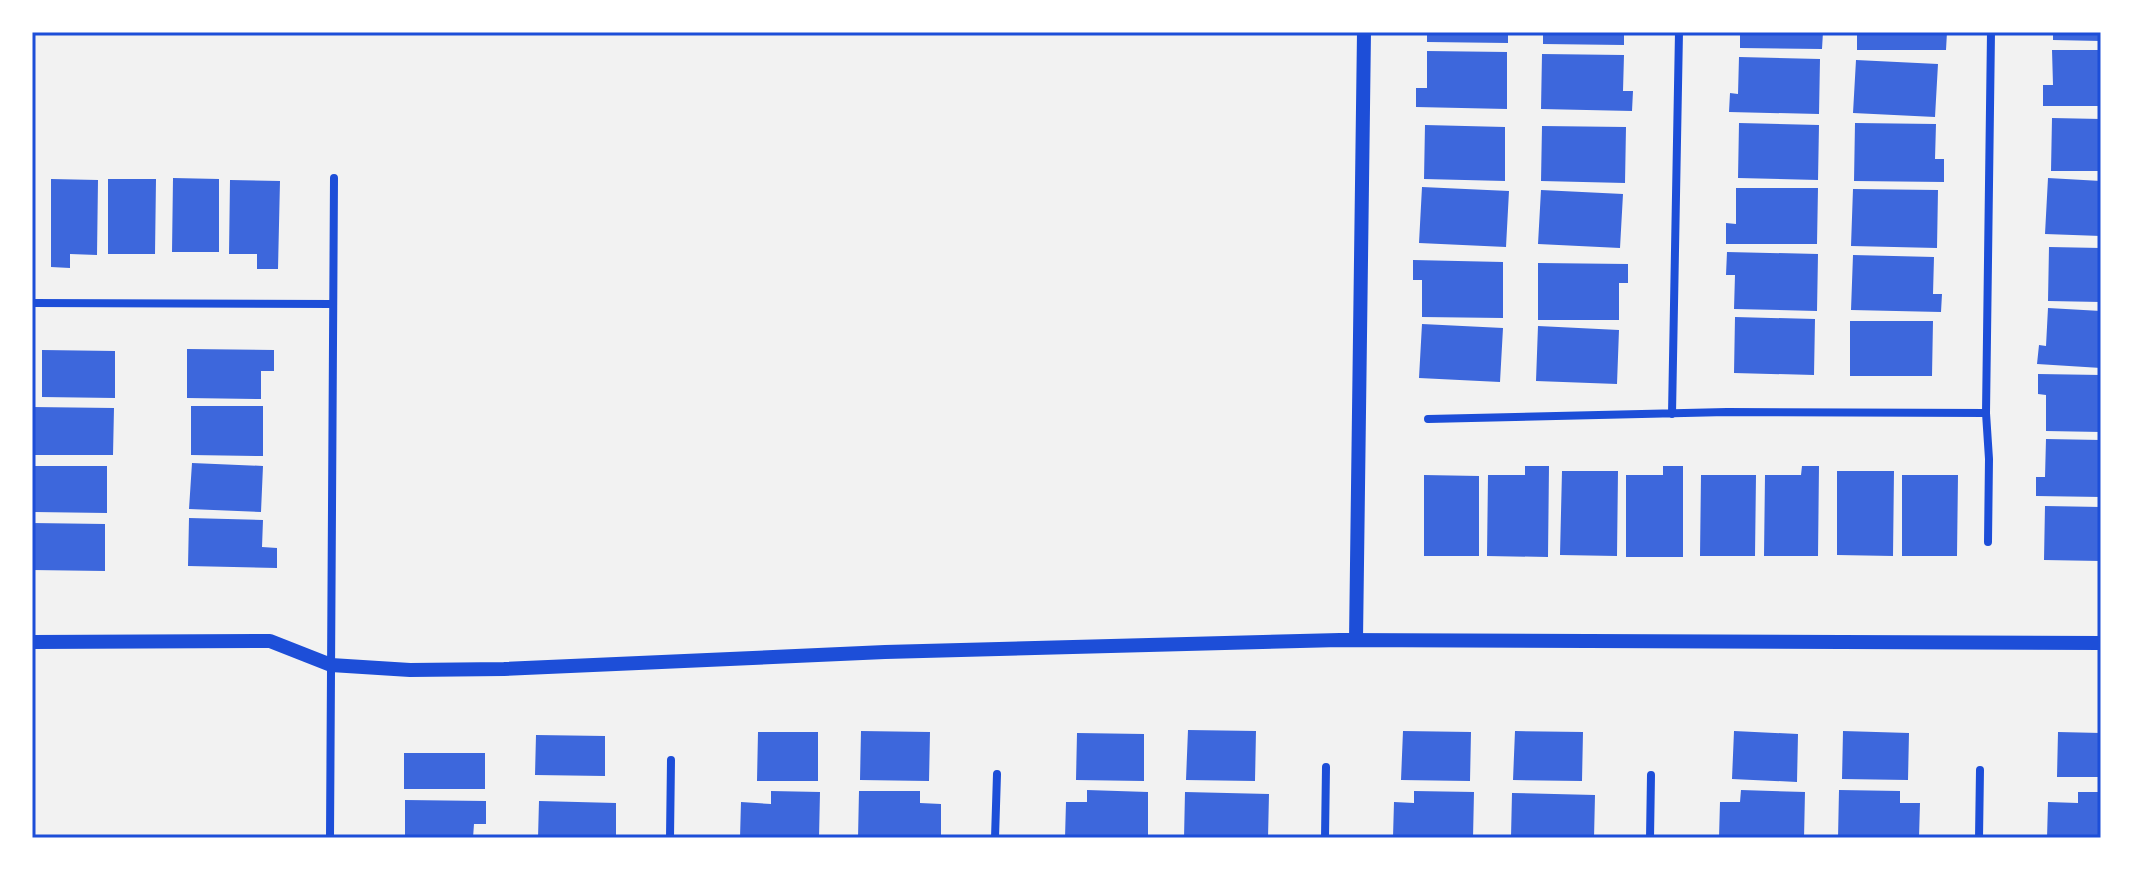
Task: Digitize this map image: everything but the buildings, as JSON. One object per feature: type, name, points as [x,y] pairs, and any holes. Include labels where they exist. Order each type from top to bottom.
[{"type":"street","points":[[1356,640],[1364,32]]},
{"type":"street","points":[[1672,414],[1679,32]]},
{"type":"street","points":[[1988,542],[1986,413],[1991,32]]},
{"type":"street","points":[[330,838],[334,178]]},
{"type":"street","points":[[32,303],[333,304]]},
{"type":"street","points":[[1428,419],[1986,413]]},
{"type":"street","points":[[32,642],[270,641],[331,665],[410,670],[504,669],[885,652],[1356,640],[2101,643]]},
{"type":"street","points":[[670,838],[671,760]]},
{"type":"street","points":[[1325,838],[1326,767]]},
{"type":"street","points":[[1979,838],[1980,770]]},
{"type":"street","points":[[995,838],[997,774]]},
{"type":"street","points":[[1650,838],[1651,775]]}]
